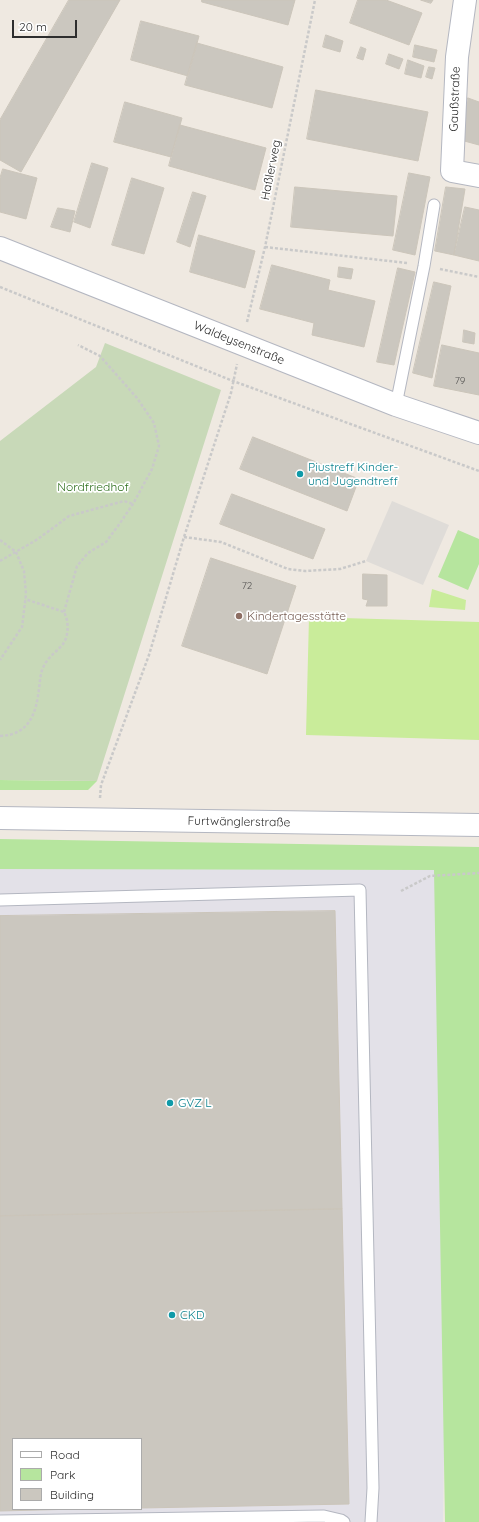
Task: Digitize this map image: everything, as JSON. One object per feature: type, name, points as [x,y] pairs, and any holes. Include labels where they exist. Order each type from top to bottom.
[{"type":"street","name":"Gaußstraße","points":[[465,0],[457,57],[452,171],[479,176]]},
{"type":"street","name":"Waldeysenstraße","points":[[0,248],[396,405],[479,433]]},
{"type":"street","name":"Furtwänglerstraße","points":[[0,818],[479,825]]},
{"type":"lane","points":[[396,405],[424,266],[434,205]]},
{"type":"lane","points":[[0,900],[360,890],[374,1488],[371,1522]]},
{"type":"lane","points":[[0,1521],[324,1516],[344,1522]]},
{"type":"path","name":"Haßlerweg","points":[[98,820],[101,785],[149,654],[184,537],[231,393],[265,247],[315,0]]},
{"type":"path","points":[[265,247],[424,266],[479,277]]},
{"type":"path","points":[[0,287],[233,381],[448,461],[479,471]]},
{"type":"path","points":[[64,612],[76,566],[88,552],[106,542],[133,504],[152,469],[159,446],[154,423],[137,398],[100,356],[78,345]]},
{"type":"path","points":[[0,561],[38,539],[69,516],[124,502],[133,504]]},
{"type":"path","points":[[184,537],[221,542],[288,569],[305,571],[340,569],[366,561]]},
{"type":"path","points":[[0,540],[16,552],[24,571],[25,599],[22,627],[0,660]]},
{"type":"path","points":[[0,736],[9,736],[22,729],[33,716],[38,699],[42,670],[46,660],[64,643],[68,629],[67,617],[64,612],[25,599]]},
{"type":"path","points":[[401,891],[430,876],[479,874]]},
{"type":"shaded area","points":[[392,501],[449,525],[423,585],[366,561]]},
{"type":"shaded area","points":[[0,843],[452,850],[443,1522],[0,1522]]},
{"type":"green space","name":"Nordfriedhof","points":[[105,343],[221,390],[97,781],[0,780],[0,441],[96,367]]},
{"type":"green space","points":[[458,530],[479,539],[479,564],[468,590],[438,577]]},
{"type":"green space","points":[[432,589],[466,600],[465,610],[429,607]]},
{"type":"green space","points":[[309,617],[479,622],[479,740],[306,735]]},
{"type":"green space","points":[[0,780],[97,781],[88,790],[0,790]]},
{"type":"green space","points":[[0,839],[479,847],[479,1522],[445,1522],[434,870],[0,869]]},
{"type":"building","points":[[69,0],[120,0],[21,172],[0,160],[0,120]]},
{"type":"building","points":[[202,0],[295,0],[288,25],[202,2]]},
{"type":"building","points":[[358,0],[386,0],[422,13],[409,45],[350,23]]},
{"type":"building","points":[[421,0],[433,0],[431,3]]},
{"type":"building","points":[[141,21],[199,36],[188,76],[131,60]]},
{"type":"building","points":[[326,35],[343,41],[340,52],[323,47]]},
{"type":"building","points":[[197,43],[283,67],[272,108],[185,85]]},
{"type":"building","points":[[415,45],[437,50],[434,62],[413,57]]},
{"type":"building","points":[[361,47],[366,49],[363,60],[357,58]]},
{"type":"building","points":[[389,54],[403,59],[399,69],[386,64]]},
{"type":"building","points":[[408,60],[424,66],[421,78],[405,74]]},
{"type":"building","points":[[429,67],[435,68],[432,79],[426,77]]},
{"type":"building","points":[[316,90],[428,112],[418,161],[307,139]]},
{"type":"building","points":[[468,98],[479,102],[479,145],[457,139]]},
{"type":"building","points":[[125,102],[182,118],[171,157],[114,142]]},
{"type":"building","points":[[180,125],[266,148],[255,190],[169,166]]},
{"type":"building","points":[[92,163],[108,168],[90,228],[74,222]]},
{"type":"building","points":[[3,169],[37,178],[26,219],[0,212],[0,178]]},
{"type":"building","points":[[409,173],[430,177],[415,255],[393,250]]},
{"type":"building","points":[[132,178],[164,188],[144,254],[112,245]]},
{"type":"building","points":[[295,187],[397,196],[393,236],[291,227]]},
{"type":"building","points":[[446,187],[465,189],[454,255],[435,251]]},
{"type":"building","points":[[193,192],[206,196],[190,247],[177,242]]},
{"type":"building","points":[[465,207],[479,210],[479,261],[454,255]]},
{"type":"building","points":[[58,208],[75,211],[70,232],[51,227]]},
{"type":"building","points":[[199,235],[255,251],[245,288],[190,272]]},
{"type":"building","points":[[272,265],[330,280],[328,290],[375,301],[364,347],[312,335],[314,323],[260,309]]},
{"type":"building","points":[[339,267],[353,269],[351,279],[338,277]]},
{"type":"building","points":[[398,268],[415,272],[394,365],[377,362]]},
{"type":"building","points":[[434,282],[451,286],[432,378],[413,373]]},
{"type":"building","points":[[464,330],[475,333],[474,344],[463,342]]},
{"type":"building","points":[[442,345],[479,353],[479,395],[434,386]]},
{"type":"building","name":"Piustreff Kinder- und Jugendtreff","points":[[253,437],[359,479],[347,511],[240,469]]},
{"type":"building","points":[[232,494],[325,529],[313,559],[220,524]]},
{"type":"building","name":"Kindertagesstätte","points":[[211,558],[296,586],[267,674],[182,646]]},
{"type":"building","points":[[363,574],[387,575],[387,606],[366,606],[368,600],[363,599]]},
{"type":"building","name":"GVZ L","points":[[335,911],[342,1209],[0,1216],[0,916]]},
{"type":"building","name":"CKD","points":[[342,1209],[349,1504],[142,1508],[142,1438],[12,1438],[12,1510],[39,1510],[0,1511],[0,1216]]},
{"type":"place","name":"Piustreff Kinder- und Jugendtreff","points":[[300,474]]},
{"type":"place","name":"Kindertagesstätte","points":[[239,616]]},
{"type":"place","name":"GVZ L","points":[[170,1103]]},
{"type":"place","name":"CKD","points":[[172,1315]]}]
